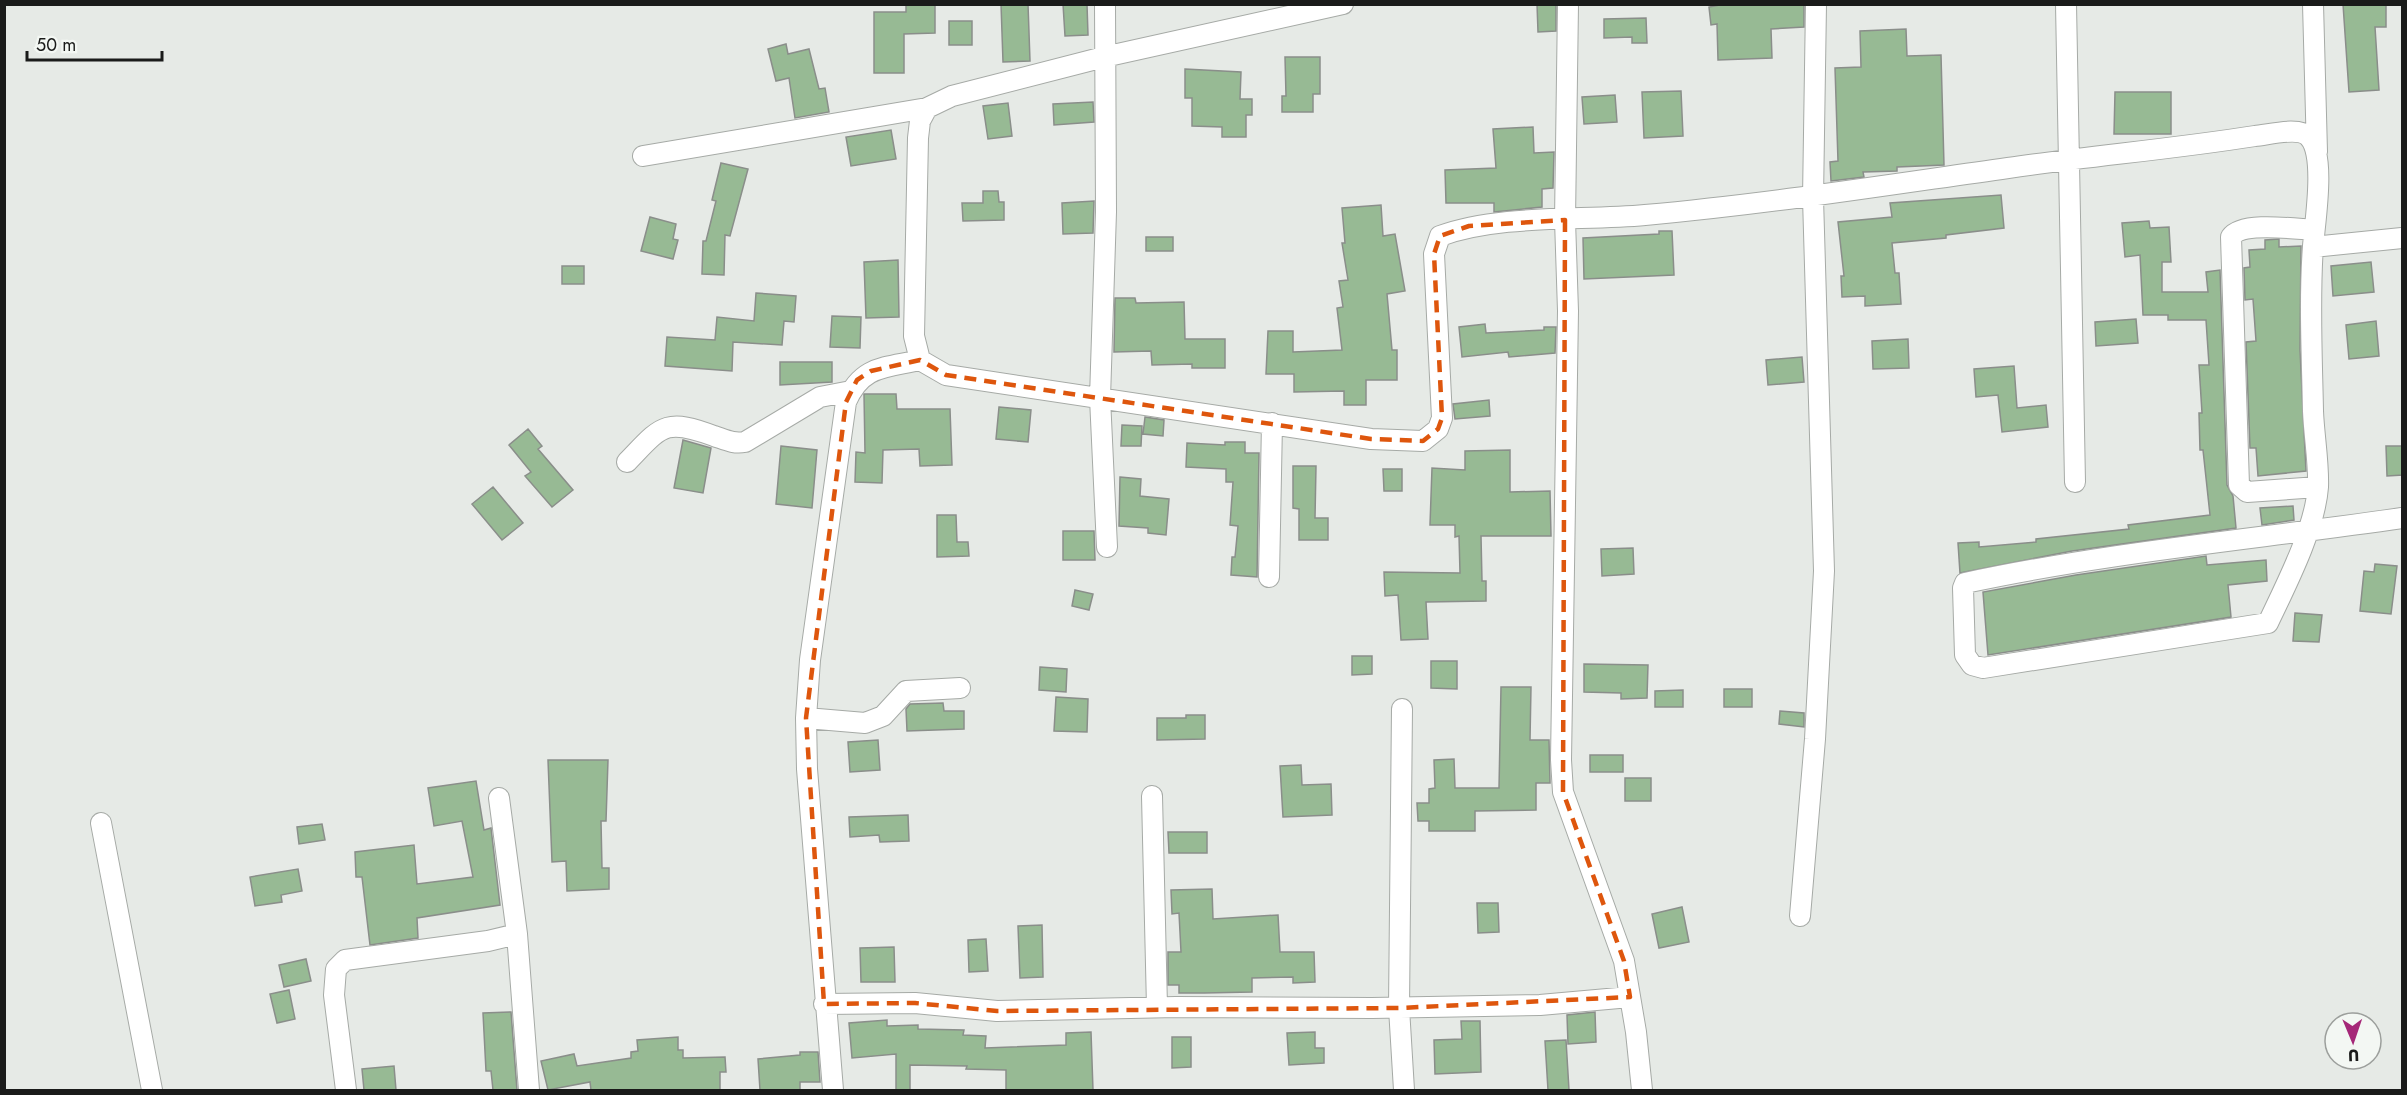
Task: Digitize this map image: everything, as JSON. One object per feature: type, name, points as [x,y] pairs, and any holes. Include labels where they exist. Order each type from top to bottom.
[{"type":"street","points":[[1105,4],[1106,212],[1100,398],[1107,548]]},
{"type":"street","points":[[1568,4],[1565,220],[1568,311],[1561,760],[1563,792],[1624,961],[1642,1090]]},
{"type":"street","points":[[1800,916],[1815,739],[1824,571],[1813,198],[1816,4]]},
{"type":"street","points":[[2066,4],[2075,482]]},
{"type":"street","points":[[2313,4],[2317,154],[2313,238],[2313,413],[2318,487],[2306,532],[2293,571],[2268,623],[1983,668],[1972,665],[1965,656],[1963,588],[1965,584],[2042,567],[2306,532],[2403,518]]},
{"type":"street","points":[[643,156],[927,108],[952,96],[1104,57],[1334,5]]},
{"type":"street","points":[[920,360],[914,336],[918,138],[920,121],[927,108]]},
{"type":"street","points":[[833,1090],[824,1004],[807,769],[806,718],[810,660],[846,402],[857,380],[871,371],[920,360],[946,375],[1272,423],[1371,440],[1424,441],[1438,429],[1442,418],[1434,254],[1440,236],[1468,226],[1644,216],[1813,198],[2068,159],[2189,146],[2277,133],[2302,133],[2309,137],[2317,154]]},
{"type":"street","points":[[2318,487],[2253,493],[2247,492],[2240,485],[2232,234],[2243,229],[2313,238],[2403,238]]},
{"type":"street","points":[[627,462],[657,431],[666,426],[684,426],[736,443],[745,442],[820,398],[850,391]]},
{"type":"street","points":[[1269,577],[1272,423]]},
{"type":"street","points":[[806,718],[866,723],[883,716],[896,699],[906,691],[960,688]]},
{"type":"street","points":[[1402,709],[1399,1008],[1404,1090]]},
{"type":"street","points":[[1152,796],[1157,1007]]},
{"type":"street","points":[[498,798],[517,934],[529,1090]]},
{"type":"street","points":[[101,823],[152,1090]]},
{"type":"street","points":[[346,1090],[334,995],[336,969],[345,960],[488,941],[517,934]]},
{"type":"street","points":[[824,1004],[915,1003],[997,1011],[1157,1007],[1399,1008],[1540,1005],[1630,997]]},
{"type":"highlighted area","points":[[1565,220],[1563,792],[1624,961],[1630,997],[1399,1008],[997,1011],[915,1003],[824,1004],[806,718],[846,402],[857,380],[871,371],[920,360],[946,375],[1371,439],[1423,441],[1438,429],[1442,418],[1434,254],[1440,236],[1469,226]]},
{"type":"building","points":[[906,4],[935,4],[935,33],[904,34],[904,73],[874,73],[874,12],[906,12]]},
{"type":"building","points":[[1001,4],[1028,4],[1030,61],[1003,62]]},
{"type":"building","points":[[1063,4],[1087,4],[1088,35],[1065,36]]},
{"type":"building","points":[[1537,4],[1556,4],[1556,31],[1538,32]]},
{"type":"building","points":[[1725,4],[1804,4],[1804,27],[1771,29],[1772,58],[1718,60],[1717,24],[1711,25],[1709,7]]},
{"type":"building","points":[[2343,4],[2386,4],[2386,27],[2375,27],[2379,90],[2349,92]]},
{"type":"building","points":[[1646,18],[1647,43],[1632,43],[1632,37],[1604,38],[1604,19]]},
{"type":"building","points":[[949,21],[972,21],[972,45],[949,45]]},
{"type":"building","points":[[1906,29],[1907,56],[1941,55],[1944,165],[1897,167],[1897,171],[1863,172],[1864,177],[1831,181],[1830,162],[1838,161],[1835,68],[1861,67],[1860,31]]},
{"type":"building","points":[[786,44],[788,54],[809,49],[819,89],[825,88],[829,112],[795,118],[789,78],[776,81],[768,49]]},
{"type":"building","points":[[1285,57],[1320,57],[1320,94],[1313,94],[1313,112],[1282,112],[1282,96],[1286,96]]},
{"type":"building","points":[[1185,69],[1241,72],[1240,99],[1252,99],[1252,115],[1246,115],[1246,137],[1222,137],[1222,127],[1192,126],[1192,98],[1185,98]]},
{"type":"building","points":[[1681,91],[1683,136],[1644,138],[1642,92]]},
{"type":"building","points":[[2115,92],[2171,92],[2171,134],[2114,134]]},
{"type":"building","points":[[1615,95],[1617,122],[1584,124],[1582,97]]},
{"type":"building","points":[[1093,102],[1094,122],[1054,125],[1053,104]]},
{"type":"building","points":[[1008,103],[1012,136],[988,139],[983,106]]},
{"type":"building","points":[[1533,127],[1534,153],[1554,152],[1553,188],[1542,189],[1542,207],[1494,212],[1494,203],[1446,203],[1445,170],[1496,168],[1493,129]]},
{"type":"building","points":[[891,130],[896,159],[851,166],[846,137]]},
{"type":"building","points":[[721,163],[748,169],[730,236],[725,235],[724,275],[702,274],[703,241],[706,241],[716,201],[712,200]]},
{"type":"building","points":[[983,191],[998,191],[999,202],[1004,202],[1004,220],[963,221],[962,203],[983,203]]},
{"type":"building","points":[[2001,195],[2004,228],[1946,235],[1946,238],[1892,243],[1895,273],[1899,273],[1901,304],[1865,306],[1865,296],[1842,297],[1841,276],[1844,276],[1838,222],[1892,217],[1890,203]]},
{"type":"building","points":[[1094,201],[1093,233],[1063,234],[1062,203]]},
{"type":"building","points":[[1381,205],[1383,236],[1395,234],[1405,291],[1387,294],[1392,350],[1397,350],[1397,380],[1366,380],[1366,405],[1344,405],[1344,391],[1294,392],[1294,374],[1266,374],[1268,331],[1293,331],[1293,352],[1342,350],[1337,308],[1343,307],[1339,281],[1348,280],[1342,243],[1345,243],[1342,208]]},
{"type":"building","points":[[650,217],[676,224],[673,239],[678,240],[673,259],[641,251]]},
{"type":"building","points":[[2149,221],[2150,228],[2169,227],[2171,262],[2162,262],[2162,292],[2208,292],[2206,272],[2220,270],[2227,485],[2233,496],[2236,528],[2072,551],[1960,573],[1958,543],[1979,542],[1979,547],[2036,542],[2036,539],[2129,529],[2128,525],[2210,515],[2203,450],[2200,450],[2199,413],[2202,413],[2199,365],[2209,365],[2206,320],[2168,320],[2168,315],[2143,315],[2140,255],[2125,257],[2122,223]]},
{"type":"building","points":[[1659,231],[1672,231],[1674,275],[1584,279],[1583,238],[1659,234]]},
{"type":"building","points":[[1146,237],[1173,237],[1173,251],[1146,251]]},
{"type":"building","points":[[2279,239],[2279,247],[2301,246],[2300,350],[2306,471],[2258,476],[2256,448],[2250,448],[2246,342],[2256,341],[2253,299],[2245,300],[2244,268],[2250,267],[2249,250],[2265,249],[2265,240]]},
{"type":"building","points":[[898,260],[899,317],[866,318],[864,262]]},
{"type":"building","points":[[2371,262],[2374,292],[2333,296],[2331,266]]},
{"type":"building","points":[[562,266],[584,266],[584,284],[562,284]]},
{"type":"building","points":[[756,293],[796,296],[794,322],[784,321],[782,345],[733,342],[732,371],[665,366],[667,337],[715,340],[717,317],[754,321]]},
{"type":"building","points":[[1115,298],[1135,298],[1136,303],[1184,302],[1185,339],[1225,339],[1225,368],[1192,368],[1192,364],[1152,365],[1151,351],[1114,352]]},
{"type":"building","points":[[832,316],[861,317],[860,348],[830,347]]},
{"type":"building","points":[[2136,319],[2138,343],[2096,346],[2095,322]]},
{"type":"building","points":[[2376,321],[2379,356],[2349,359],[2346,325]]},
{"type":"building","points":[[1485,324],[1486,333],[1544,330],[1544,327],[1556,327],[1555,353],[1509,357],[1508,352],[1462,357],[1459,327]]},
{"type":"building","points":[[1908,339],[1909,368],[1873,369],[1872,341]]},
{"type":"building","points":[[1802,357],[1804,382],[1768,385],[1766,360]]},
{"type":"building","points":[[780,362],[832,362],[832,382],[780,385]]},
{"type":"building","points":[[2014,366],[2017,408],[2046,405],[2048,427],[2002,432],[1998,395],[1976,397],[1974,369]]},
{"type":"building","points":[[864,394],[896,394],[897,409],[950,409],[952,465],[920,466],[919,449],[883,450],[882,483],[855,482],[856,452],[865,453]]},
{"type":"building","points":[[1489,400],[1490,416],[1455,419],[1453,404]]},
{"type":"building","points":[[999,407],[1031,410],[1028,442],[996,439]]},
{"type":"building","points":[[1145,417],[1164,420],[1163,436],[1143,434]]},
{"type":"building","points":[[1122,425],[1142,426],[1141,446],[1121,446]]},
{"type":"building","points":[[528,429],[542,446],[538,449],[573,490],[552,507],[525,476],[531,472],[509,445]]},
{"type":"building","points":[[683,440],[711,448],[703,493],[674,488]]},
{"type":"building","points":[[1225,442],[1245,442],[1245,453],[1259,453],[1257,577],[1231,575],[1238,526],[1230,525],[1233,482],[1226,482],[1226,469],[1186,467],[1187,443],[1225,445]]},
{"type":"building","points":[[781,446],[817,450],[812,508],[776,504]]},
{"type":"building","points":[[2386,446],[2403,446],[2403,475],[2387,476]]},
{"type":"building","points":[[1510,450],[1510,492],[1550,491],[1551,536],[1481,536],[1482,581],[1486,581],[1486,601],[1426,602],[1428,639],[1401,640],[1398,595],[1385,596],[1384,572],[1460,573],[1459,536],[1455,537],[1455,525],[1430,525],[1432,468],[1465,470],[1465,451]]},
{"type":"building","points":[[1293,466],[1316,466],[1315,518],[1328,518],[1328,540],[1299,540],[1299,509],[1293,508]]},
{"type":"building","points":[[1383,469],[1402,469],[1402,491],[1384,491]]},
{"type":"building","points":[[1120,477],[1141,479],[1140,496],[1169,499],[1166,535],[1148,533],[1148,528],[1119,526]]},
{"type":"building","points":[[493,487],[523,523],[502,540],[472,504]]},
{"type":"building","points":[[2293,506],[2294,520],[2262,525],[2260,508]]},
{"type":"building","points":[[937,515],[956,515],[957,542],[968,542],[969,556],[937,557]]},
{"type":"building","points":[[1063,531],[1094,531],[1095,560],[1063,560]]},
{"type":"building","points":[[1633,548],[1634,574],[1602,576],[1601,549]]},
{"type":"building","points":[[2206,556],[2207,565],[2266,560],[2267,581],[2228,585],[2231,617],[1988,655],[1983,592],[2076,575]]},
{"type":"building","points":[[2375,564],[2397,566],[2391,614],[2360,611],[2364,571],[2374,572]]},
{"type":"building","points":[[1075,590],[1093,594],[1089,610],[1072,606]]},
{"type":"building","points":[[2295,613],[2322,615],[2319,642],[2293,641]]},
{"type":"building","points":[[1352,656],[1372,656],[1372,674],[1352,675]]},
{"type":"building","points":[[1431,661],[1457,661],[1457,689],[1431,688]]},
{"type":"building","points":[[1584,664],[1648,665],[1647,698],[1621,699],[1621,693],[1584,692]]},
{"type":"building","points":[[1040,667],[1067,669],[1066,692],[1039,690]]},
{"type":"building","points":[[1501,687],[1531,687],[1530,740],[1549,740],[1550,783],[1536,783],[1536,810],[1475,811],[1475,831],[1429,831],[1429,821],[1418,821],[1417,803],[1429,803],[1429,789],[1435,788],[1434,760],[1454,759],[1455,788],[1499,788]]},
{"type":"building","points":[[1724,689],[1752,689],[1752,707],[1724,707]]},
{"type":"building","points":[[1683,690],[1683,707],[1655,707],[1655,691]]},
{"type":"building","points":[[1056,697],[1088,699],[1087,732],[1054,731]]},
{"type":"building","points":[[943,703],[944,711],[964,711],[964,729],[907,731],[906,709],[910,704]]},
{"type":"building","points":[[1780,711],[1804,713],[1804,727],[1779,724]]},
{"type":"building","points":[[1186,715],[1205,715],[1205,739],[1157,740],[1157,718],[1186,718]]},
{"type":"building","points":[[878,740],[880,770],[850,772],[848,742]]},
{"type":"building","points":[[1590,755],[1623,755],[1623,772],[1590,772]]},
{"type":"building","points":[[548,760],[608,760],[606,821],[601,821],[602,868],[609,868],[609,889],[567,891],[566,861],[552,862]]},
{"type":"building","points":[[1301,765],[1302,785],[1331,784],[1332,815],[1283,817],[1280,766]]},
{"type":"building","points":[[1625,778],[1651,778],[1651,801],[1625,801]]},
{"type":"building","points":[[476,781],[484,830],[491,828],[500,905],[417,918],[418,938],[370,945],[362,877],[356,877],[355,852],[414,845],[417,884],[473,877],[462,821],[434,826],[428,788]]},
{"type":"building","points":[[908,815],[909,841],[880,842],[879,835],[850,837],[849,817]]},
{"type":"building","points":[[322,824],[325,840],[299,844],[297,827]]},
{"type":"building","points":[[1168,832],[1207,832],[1207,853],[1169,853]]},
{"type":"building","points":[[298,869],[302,891],[281,895],[282,902],[255,906],[250,877]]},
{"type":"building","points":[[1212,889],[1213,919],[1278,915],[1280,952],[1314,952],[1315,982],[1293,983],[1293,977],[1252,978],[1252,992],[1204,993],[1179,993],[1179,985],[1168,985],[1168,952],[1181,952],[1179,913],[1172,914],[1171,890]]},
{"type":"building","points":[[1477,903],[1498,903],[1499,932],[1478,933]]},
{"type":"building","points":[[1682,907],[1689,942],[1659,948],[1652,914]]},
{"type":"building","points":[[1042,925],[1043,977],[1020,978],[1018,926]]},
{"type":"building","points":[[986,939],[988,971],[969,972],[968,940]]},
{"type":"building","points":[[894,947],[895,982],[861,982],[860,948]]},
{"type":"building","points":[[306,959],[311,981],[284,987],[279,965]]},
{"type":"building","points":[[289,990],[295,1019],[277,1023],[270,994]]},
{"type":"building","points":[[511,1012],[517,1090],[493,1090],[491,1071],[486,1071],[483,1013]]},
{"type":"building","points":[[1595,1012],[1596,1042],[1568,1044],[1567,1015]]},
{"type":"building","points":[[887,1020],[887,1026],[918,1025],[918,1029],[964,1030],[963,1035],[986,1036],[985,1048],[1066,1045],[1066,1033],[1091,1032],[1093,1090],[1006,1090],[1006,1070],[966,1069],[967,1066],[910,1065],[910,1090],[896,1090],[896,1054],[852,1058],[849,1023]]},
{"type":"building","points":[[1461,1021],[1480,1021],[1481,1072],[1435,1074],[1434,1040],[1462,1039]]},
{"type":"building","points":[[1315,1032],[1315,1048],[1324,1048],[1324,1063],[1289,1065],[1287,1033]]},
{"type":"building","points":[[678,1037],[678,1050],[683,1050],[683,1058],[725,1057],[726,1072],[720,1072],[720,1090],[591,1090],[590,1082],[548,1090],[541,1061],[574,1054],[577,1066],[631,1058],[631,1052],[638,1051],[637,1040]]},
{"type":"building","points":[[1172,1037],[1191,1037],[1191,1067],[1172,1068]]},
{"type":"building","points":[[1566,1040],[1569,1090],[1548,1090],[1545,1041]]},
{"type":"building","points":[[800,1052],[818,1052],[820,1082],[800,1082],[800,1090],[760,1090],[758,1059],[800,1055]]},
{"type":"building","points":[[394,1066],[396,1090],[364,1090],[362,1069]]}]
